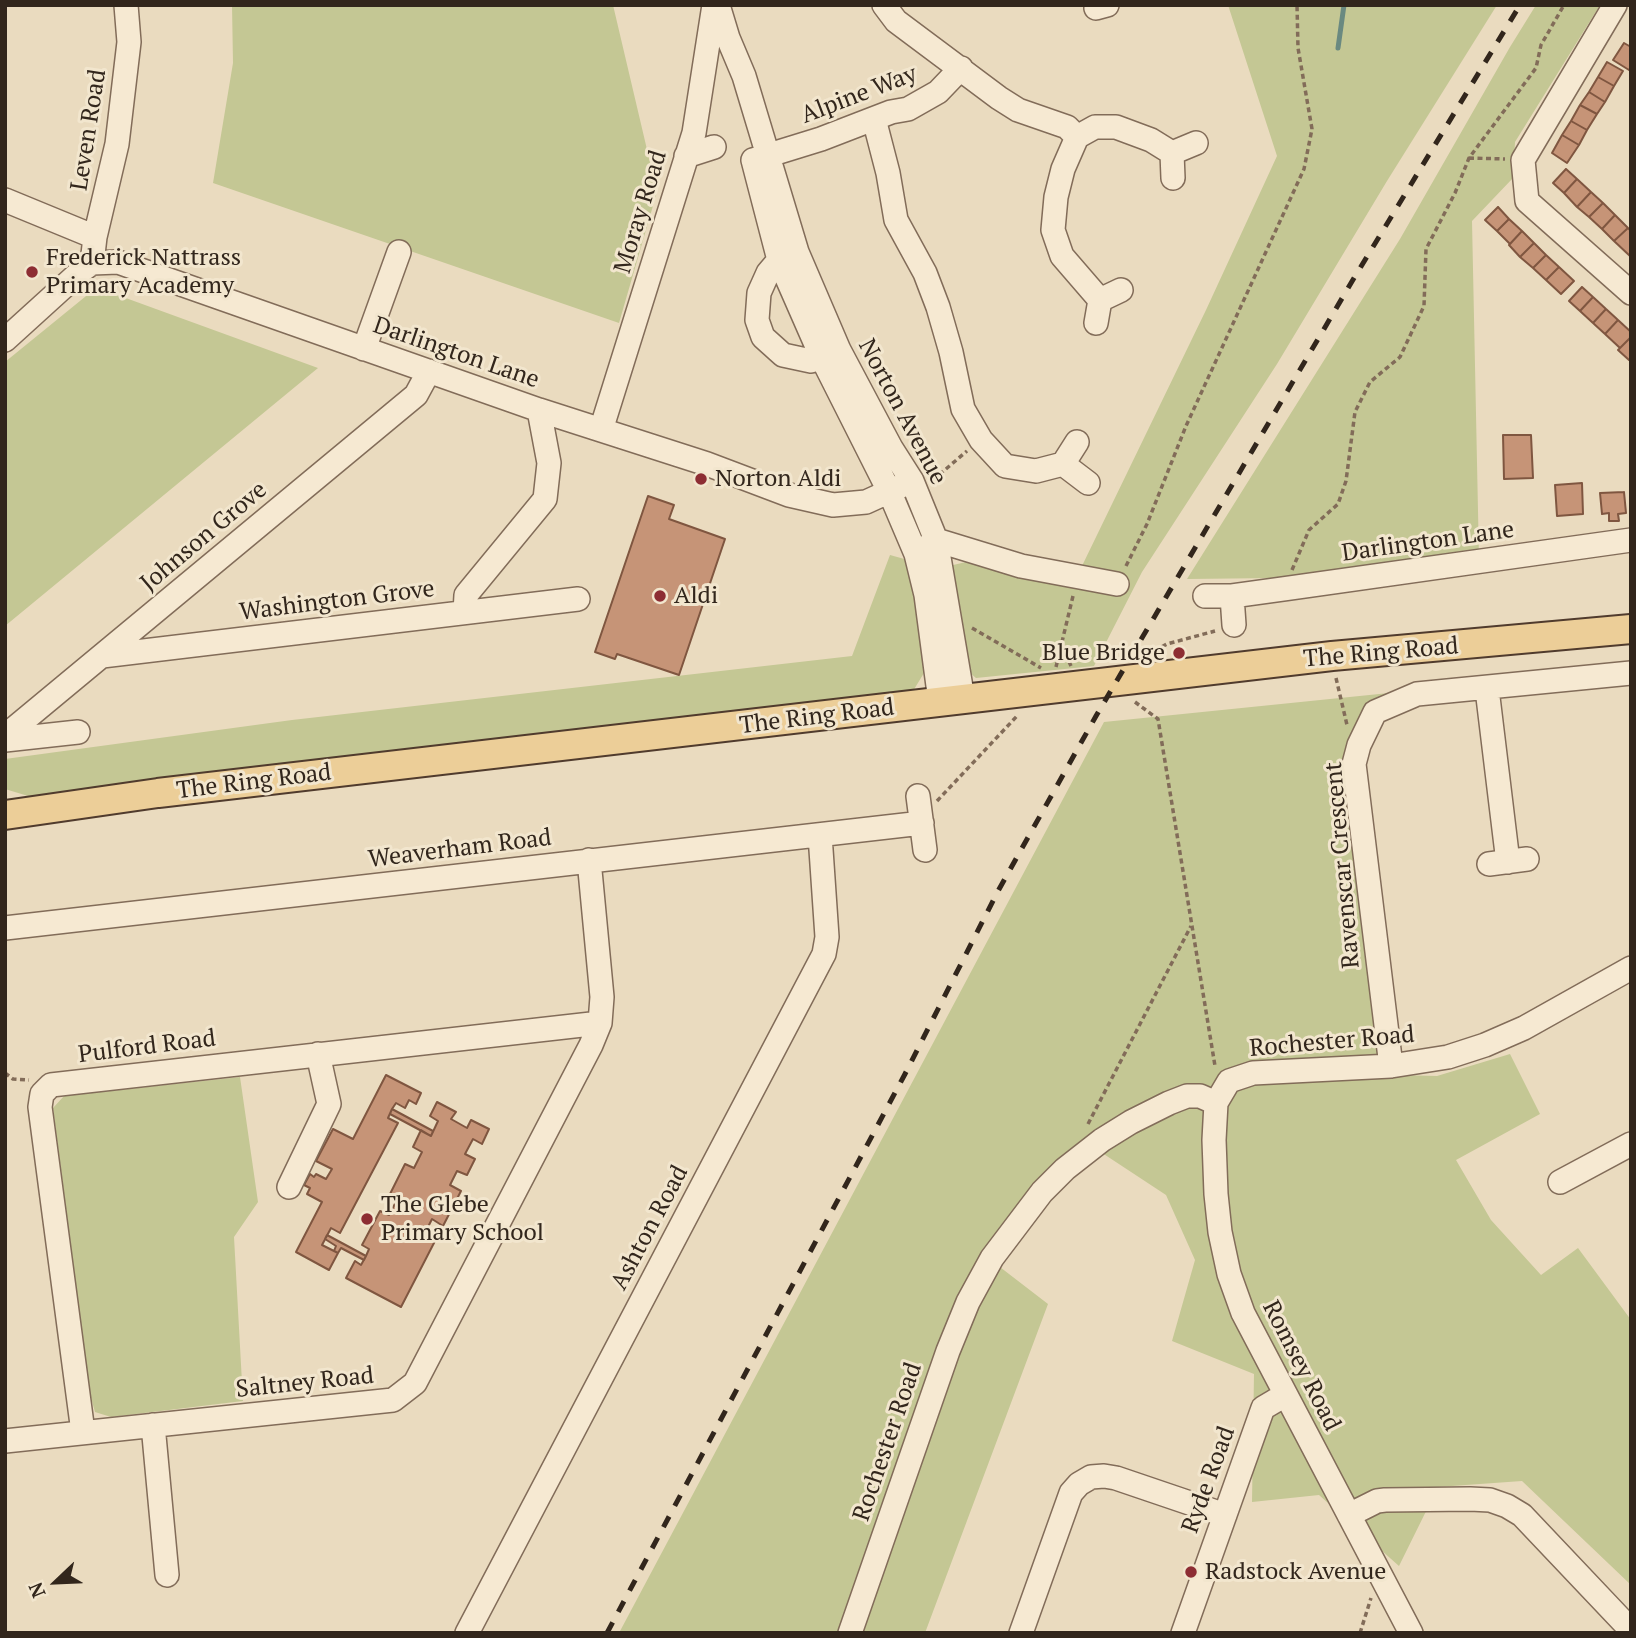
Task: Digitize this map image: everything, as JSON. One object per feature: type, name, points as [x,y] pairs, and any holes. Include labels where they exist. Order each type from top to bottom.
[{"type":"main road","name":"The Ring Road","points":[[5,815],[158,793],[1332,656],[1631,629]]},
{"type":"street","name":"Leven Road","points":[[92,263],[95,237],[117,144],[129,42],[126,5]]},
{"type":"street","name":"Norton Avenue","points":[[716,5],[744,76],[760,158],[788,256],[916,554],[952,700]]},
{"type":"street","name":"Moray Road","points":[[601,430],[694,133],[716,5]]},
{"type":"street","points":[[884,5],[896,21],[1018,110],[1067,127],[1077,137]]},
{"type":"street","points":[[1615,5],[1523,160],[1527,201],[1631,293]]},
{"type":"street","name":"Alpine Way","points":[[760,158],[891,112],[908,110],[938,92],[961,68]]},
{"type":"street","points":[[873,118],[888,173],[896,220],[925,273],[951,352],[963,408],[981,440],[1005,466],[1036,471],[1063,464],[1077,442]]},
{"type":"street","points":[[1121,290],[1098,311],[1062,256],[1053,230],[1056,197],[1063,169],[1077,137],[1095,127],[1116,127],[1151,140],[1171,153]]},
{"type":"street","points":[[1171,153],[1196,143]]},
{"type":"street","points":[[685,156],[714,147]]},
{"type":"street","points":[[1171,153],[1172,178]]},
{"type":"street","points":[[5,200],[95,237]]},
{"type":"street","points":[[364,349],[399,252]]},
{"type":"street","points":[[788,256],[768,274],[759,293],[757,320],[762,337],[783,355],[811,361],[830,354]]},
{"type":"street","name":"Darlington Lane","points":[[92,263],[118,262],[539,410],[707,464],[789,495],[833,505],[866,502],[890,492],[915,487]]},
{"type":"street","points":[[5,340],[92,263]]},
{"type":"street","name":"Norton Avenue","points":[[830,354],[915,487],[936,540],[951,617],[952,700]]},
{"type":"street","name":"Johnson Grove","points":[[5,738],[416,394],[429,372]]},
{"type":"street","points":[[465,612],[466,595],[545,499],[549,463],[539,410]]},
{"type":"street","points":[[1063,464],[1088,483]]},
{"type":"street","points":[[916,554],[936,540],[1021,566],[1077,577],[1121,576]]},
{"type":"street","name":"Darlington Lane","points":[[1205,596],[1232,596],[1290,589],[1631,540]]},
{"type":"street","points":[[1232,596],[1234,625]]},
{"type":"street","name":"Washington Grove","points":[[102,656],[578,599]]},
{"type":"street","name":"Ravenscar Crescent","points":[[1391,1066],[1354,764],[1359,745],[1375,712],[1417,694],[1631,673]]},
{"type":"street","points":[[1487,689],[1508,862]]},
{"type":"street","name":"Johnson Grove","points":[[5,738],[78,732]]},
{"type":"street","points":[[920,812],[925,850]]},
{"type":"street","name":"Weaverham Road","points":[[5,928],[820,835],[920,812]]},
{"type":"street","name":"Ashton Road","points":[[467,1633],[824,954],[827,937],[820,835]]},
{"type":"street","name":"Saltney Road","points":[[5,1441],[393,1400],[415,1383],[600,1023],[602,997],[589,860]]},
{"type":"street","name":"Rochester Road","points":[[850,1633],[948,1351],[968,1302],[992,1258],[1042,1192],[1065,1169],[1102,1140],[1131,1122],[1187,1097],[1208,1099],[1229,1081],[1253,1073],[1391,1066],[1448,1057],[1524,1028],[1631,968]]},
{"type":"street","name":"Pulford Road","points":[[83,1432],[40,1107],[42,1094],[51,1085],[600,1023]]},
{"type":"street","points":[[289,1187],[329,1104],[318,1054]]},
{"type":"street","name":"Romsey Road","points":[[1208,1099],[1216,1194],[1229,1274],[1243,1313],[1411,1633]]},
{"type":"street","points":[[1560,1183],[1631,1143]]},
{"type":"street","name":"Ryde Road","points":[[1183,1633],[1263,1408],[1285,1395]]},
{"type":"street","points":[[153,1425],[167,1575]]},
{"type":"street","points":[[1021,1633],[1071,1493],[1091,1477],[1116,1478],[1224,1515]]},
{"type":"street","points":[[1349,1515],[1377,1501],[1385,1500],[1470,1499],[1490,1500],[1507,1506],[1522,1515],[1631,1630]]},
{"type":"path","points":[[1121,576],[1147,524],[1186,426],[1304,169],[1312,129],[1298,48],[1297,5]]},
{"type":"path","points":[[1290,589],[1288,579],[1309,530],[1338,504],[1346,481],[1354,412],[1370,382],[1400,357],[1424,306],[1426,249],[1455,193],[1469,158],[1536,68],[1541,45],[1564,5]]},
{"type":"path","points":[[1469,158],[1523,160]]},
{"type":"path","points":[[915,487],[981,440]]},
{"type":"path","points":[[1071,666],[1061,645],[1077,577]]},
{"type":"path","points":[[951,617],[1042,669]]},
{"type":"path","points":[[1144,657],[1167,644],[1234,625]]},
{"type":"path","points":[[1332,656],[1350,742],[1359,745]]},
{"type":"path","points":[[920,812],[1022,711]]},
{"type":"path","points":[[1158,719],[1216,1065],[1208,1099]]},
{"type":"path","points":[[1084,1132],[1192,925]]},
{"type":"path","points":[[1360,1633],[1372,1596],[1388,1588]]},
{"type":"green space","points":[[232,5],[613,5],[657,192],[619,323],[213,183],[233,63]]},
{"type":"green space","points":[[1228,5],[1497,5],[1277,364],[1142,572],[1094,666],[976,678],[962,666],[949,566],[966,562],[1079,587],[1081,568],[1277,156]]},
{"type":"green space","points":[[1536,5],[1600,5],[1515,142],[1513,178],[1472,221],[1479,559],[1277,578],[1187,579],[1400,239]]},
{"type":"green space","points":[[101,289],[318,368],[5,626],[5,362],[91,292]]},
{"type":"green space","points":[[890,555],[908,560],[922,622],[924,673],[913,691],[902,695],[38,799],[5,789],[5,759],[292,720],[852,656]]},
{"type":"green space","points":[[1389,693],[1359,748],[1395,1075],[1437,1076],[1510,1054],[1540,1114],[1456,1160],[1491,1220],[1541,1275],[1578,1248],[1631,1320],[1631,1585],[1522,1481],[1438,1487],[1399,1566],[1319,1495],[1252,1502],[1254,1374],[1172,1341],[1195,1260],[1166,1195],[1087,1143],[996,1264],[1048,1304],[925,1633],[619,1633],[1104,722]]},
{"type":"green space","points":[[240,1077],[258,1202],[234,1237],[243,1401],[111,1417],[95,1412],[90,1394],[53,1108],[64,1096]]},
{"type":"building","points":[[1624,43],[1631,47],[1629,70],[1613,60]]},
{"type":"building","points":[[1607,62],[1623,71],[1614,86],[1598,77]]},
{"type":"building","points":[[1598,77],[1614,86],[1605,102],[1589,92]]},
{"type":"building","points":[[1589,92],[1605,102],[1597,114],[1580,105]]},
{"type":"building","points":[[1580,105],[1597,114],[1587,130],[1571,121]]},
{"type":"building","points":[[1571,121],[1587,130],[1579,145],[1562,135]]},
{"type":"building","points":[[1562,135],[1579,145],[1567,163],[1552,153]]},
{"type":"building","points":[[1566,169],[1577,179],[1564,193],[1553,183]]},
{"type":"building","points":[[1577,179],[1591,192],[1577,207],[1564,193]]},
{"type":"building","points":[[1591,192],[1603,203],[1589,217],[1577,207]]},
{"type":"building","points":[[1603,203],[1615,215],[1602,229],[1589,217]]},
{"type":"building","points":[[1498,207],[1509,219],[1497,231],[1485,220]]},
{"type":"building","points":[[1615,215],[1628,228],[1614,241],[1602,229]]},
{"type":"building","points":[[1509,219],[1522,231],[1510,244],[1497,231]]},
{"type":"building","points":[[1628,228],[1631,231],[1630,256],[1614,241]]},
{"type":"building","points":[[1522,231],[1534,243],[1520,257],[1509,245]]},
{"type":"building","points":[[1534,243],[1546,255],[1533,268],[1520,257]]},
{"type":"building","points":[[1546,255],[1559,267],[1546,280],[1533,268]]},
{"type":"building","points":[[1559,267],[1574,281],[1561,294],[1546,280]]},
{"type":"building","points":[[1582,287],[1593,297],[1580,311],[1569,301]]},
{"type":"building","points":[[1593,297],[1606,309],[1593,323],[1580,311]]},
{"type":"building","points":[[1606,309],[1618,320],[1605,334],[1593,323]]},
{"type":"building","points":[[1618,320],[1631,332],[1631,337],[1620,348],[1605,334]]},
{"type":"building","points":[[1631,337],[1631,358],[1629,360],[1618,350]]},
{"type":"building","points":[[1503,435],[1531,435],[1533,478],[1504,479]]},
{"type":"building","points":[[1582,483],[1583,514],[1557,516],[1555,485]]},
{"type":"building","points":[[1624,492],[1626,513],[1618,514],[1619,521],[1609,521],[1609,513],[1602,514],[1600,493]]},
{"type":"building","name":"Aldi","points":[[648,496],[674,505],[669,519],[725,539],[679,675],[617,654],[615,659],[595,652]]},
{"type":"building","points":[[386,1075],[421,1093],[416,1104],[409,1100],[405,1108],[396,1103],[392,1109],[388,1118],[398,1123],[340,1233],[331,1228],[322,1245],[338,1253],[329,1270],[296,1252],[322,1202],[307,1194],[310,1188],[304,1185],[310,1174],[326,1179],[332,1169],[316,1161],[333,1129],[353,1139]]},
{"type":"building","points":[[437,1102],[456,1112],[451,1119],[467,1128],[471,1120],[489,1129],[482,1144],[473,1139],[465,1154],[475,1159],[467,1175],[457,1171],[450,1185],[461,1191],[443,1226],[432,1219],[424,1235],[435,1241],[401,1307],[346,1278],[355,1261],[361,1265],[366,1256],[369,1249],[362,1245],[380,1211],[389,1215],[397,1200],[389,1196],[405,1164],[414,1168],[422,1152],[413,1147],[421,1130],[431,1136],[438,1121],[430,1116]]},
{"type":"building","points":[[392,1109],[433,1131],[431,1136],[390,1114]]},
{"type":"building","points":[[327,1235],[366,1256],[364,1260],[341,1248],[338,1253],[334,1251],[336,1246],[325,1239]]},
{"type":"waterway","points":[[1338,48],[1344,5]]},
{"type":"railway","points":[[607,1633],[905,1074],[998,891],[1096,716],[1354,278],[1520,5]]},
{"type":"place","name":"Frederick Nattrass Primary Academy","points":[[32,272]]},
{"type":"place","name":"Norton Aldi","points":[[701,479]]},
{"type":"place","name":"Aldi","points":[[660,596]]},
{"type":"place","name":"Blue Bridge","points":[[1179,653]]},
{"type":"place","name":"The Glebe Primary School","points":[[367,1219]]},
{"type":"place","name":"Radstock Avenue","points":[[1191,1572]]}]
